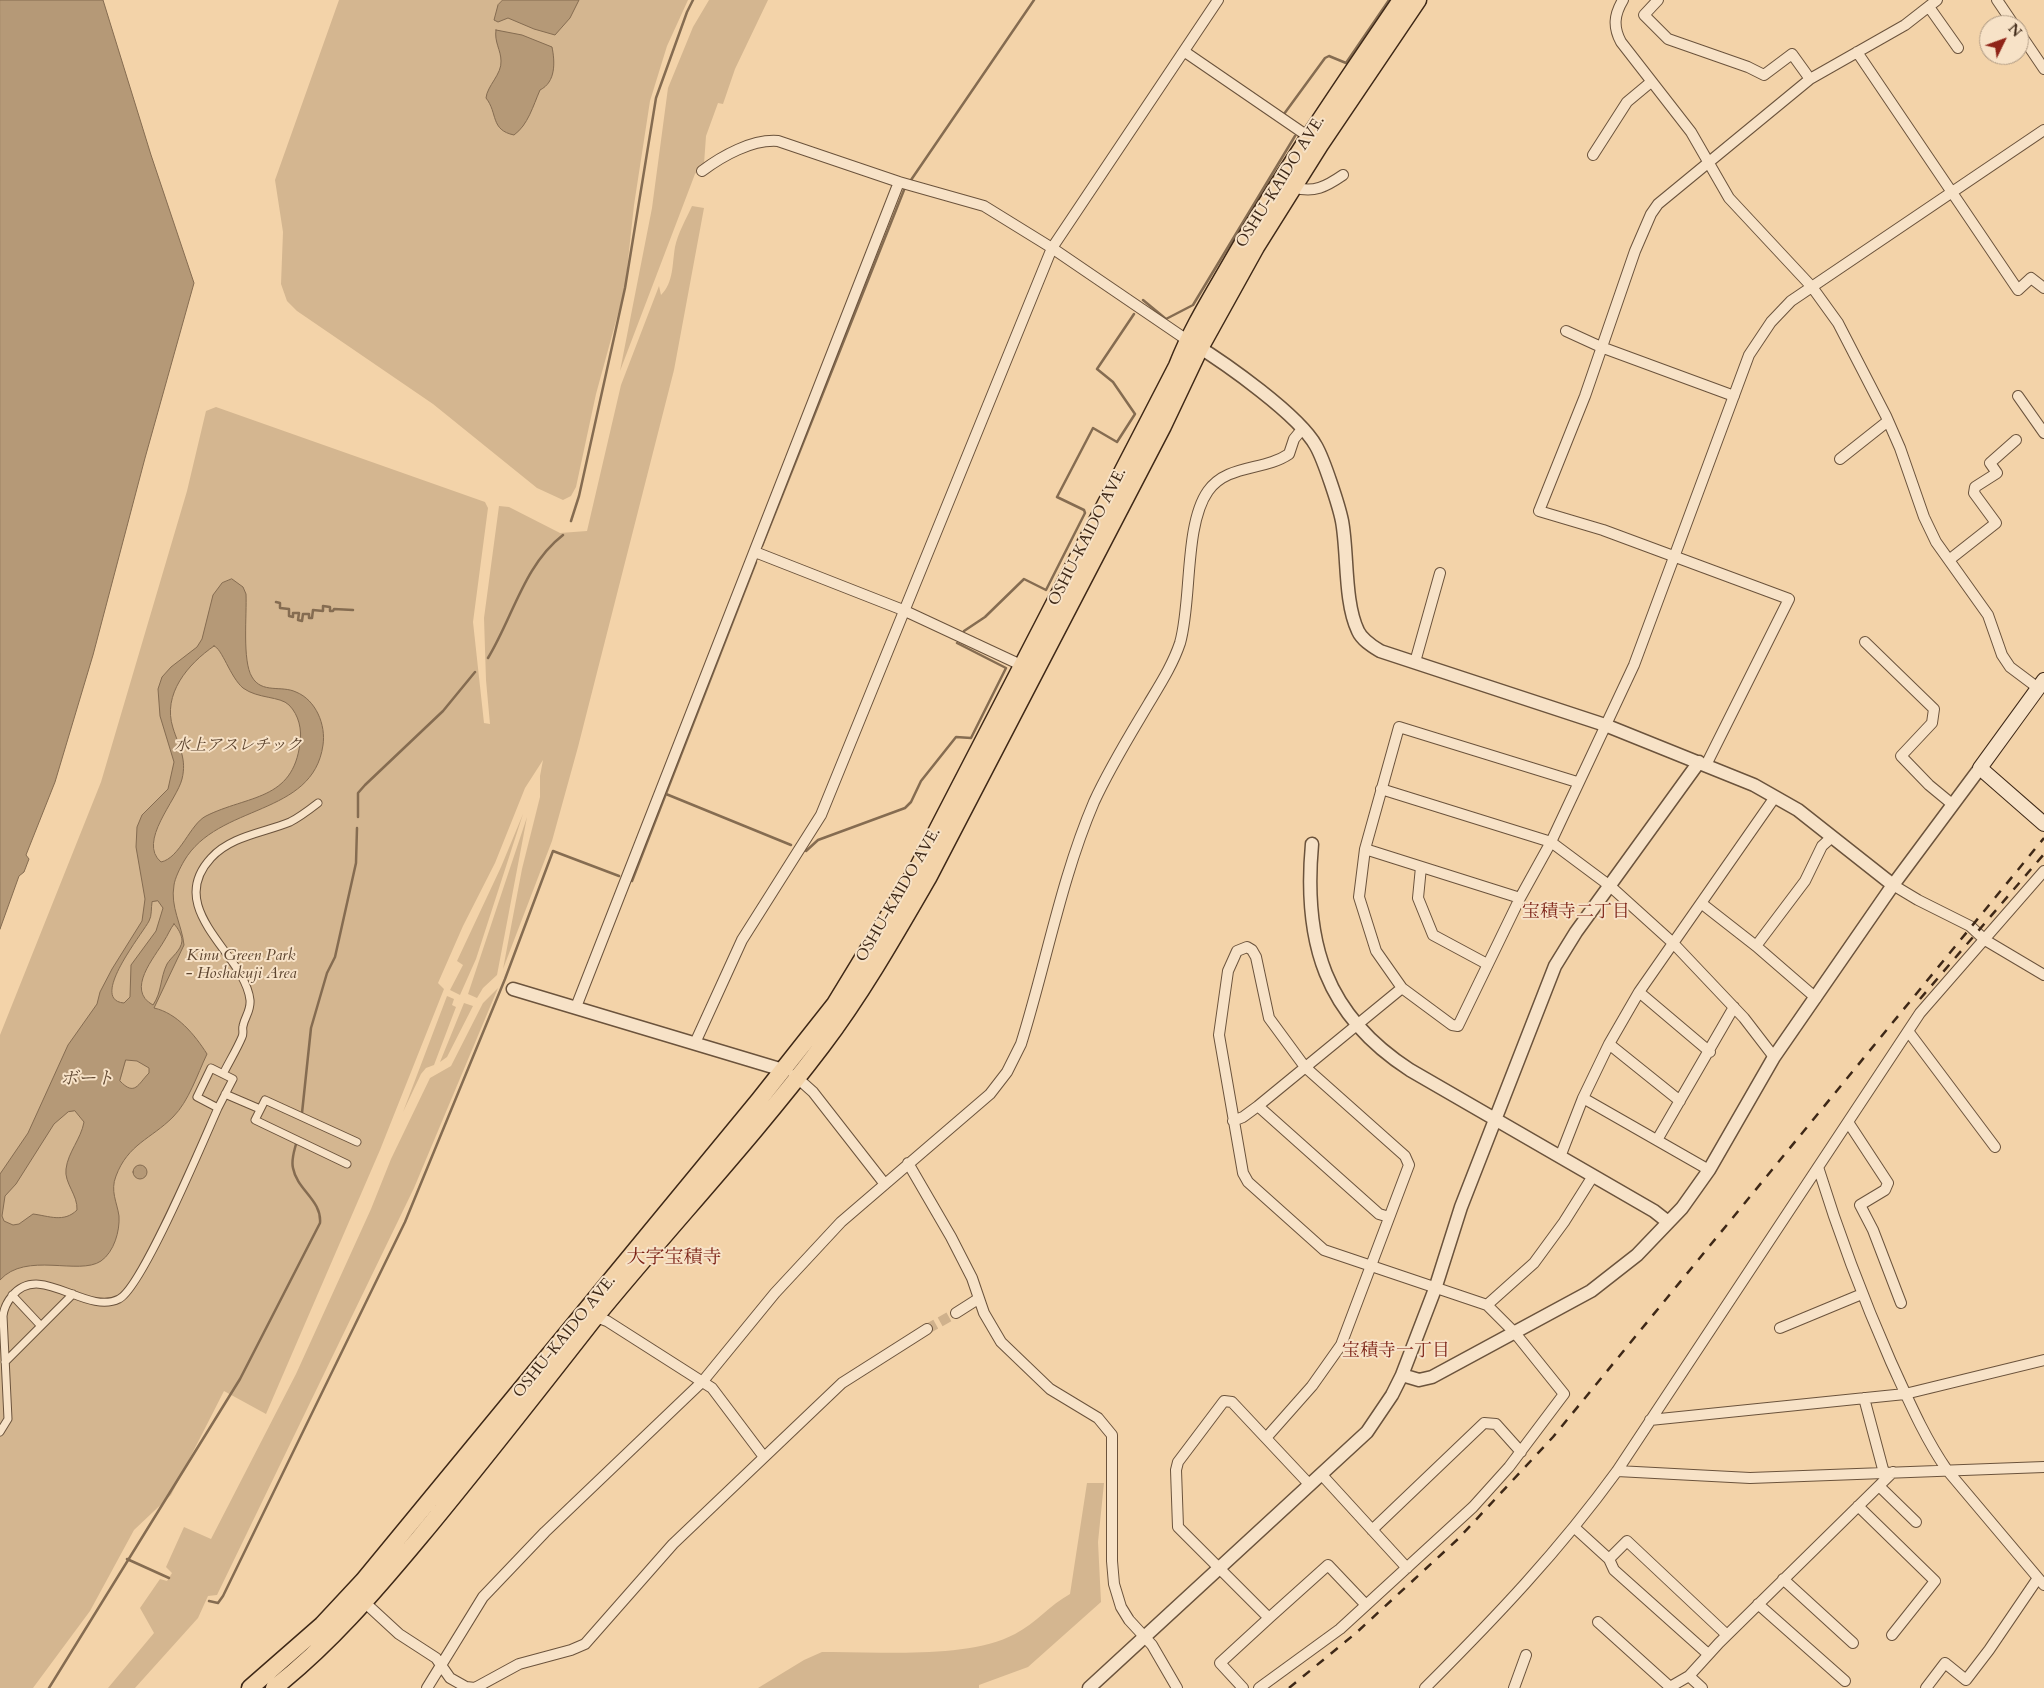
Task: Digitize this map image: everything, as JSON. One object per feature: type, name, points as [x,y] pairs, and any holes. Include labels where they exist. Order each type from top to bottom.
[{"type":"highway","name":"OSHU-KAIDO AVE.","points":[[274,1688],[331,1638],[359,1597],[790,1074],[846,1011],[887,948],[928,878],[1167,418],[1193,344],[1244,240],[1309,137],[1401,0]]},
{"type":"highway","name":"OSHU-KAIDO AVE.","points":[[250,1688],[359,1597],[450,1501],[790,1074],[876,940],[916,871],[1172,374],[1418,0]]},
{"type":"main road","points":[[2041,684],[1980,768],[2044,824]]},
{"type":"street","points":[[695,1043],[742,940],[822,814],[903,610],[1052,248],[1185,52],[1218,0]]},
{"type":"street","points":[[1623,0],[1615,18],[1618,35],[1651,82],[1684,122],[1729,198],[1812,287],[1838,323],[1888,421],[1924,517],[1936,542],[1988,614],[2002,655],[2010,667],[2041,684]]},
{"type":"street","points":[[1658,0],[1644,15],[1668,39],[1748,67],[1764,75],[1792,54],[1810,79]]},
{"type":"street","points":[[1089,1688],[1367,1432],[1392,1395],[1402,1375],[1435,1289],[1462,1207],[1555,966],[1576,932],[1703,764],[1789,600],[1602,530],[1539,511],[1585,396],[1635,251],[1651,214],[1658,204],[1810,79],[1906,25],[1937,0]]},
{"type":"street","points":[[1997,0],[2007,15]]},
{"type":"street","points":[[1928,7],[1958,48]]},
{"type":"street","points":[[2029,47],[2044,69]]},
{"type":"street","points":[[1185,52],[1309,137]]},
{"type":"street","points":[[1857,52],[2018,290],[2031,278],[2044,288]]},
{"type":"street","points":[[1593,155],[1628,102],[1651,82]]},
{"type":"street","points":[[1577,782],[1399,727],[1365,849],[1359,897],[1376,951],[1402,988],[1458,1026],[1520,898],[1551,842],[1577,782],[1634,665],[1749,355],[1771,322],[1791,301],[2044,130]]},
{"type":"street","points":[[702,171],[748,146],[764,140],[778,141],[899,182],[984,206],[1052,248],[1193,344],[1215,356],[1303,428],[1317,449],[1342,520],[1352,611],[1358,632],[1380,651],[1605,725],[1754,785],[1798,810],[1893,884],[1918,900],[1970,926],[1985,940],[2044,975]]},
{"type":"street","points":[[1294,187],[1304,190],[1317,189],[1330,184],[1344,175]]},
{"type":"street","points":[[576,1007],[899,182]]},
{"type":"street","points":[[1566,331],[1601,347],[1734,396]]},
{"type":"street","points":[[2018,396],[2044,433]]},
{"type":"street","points":[[1840,459],[1888,421]]},
{"type":"street","points":[[427,1688],[483,1597],[544,1532],[704,1381],[800,1264],[841,1222],[884,1183],[990,1094],[1016,1057],[1080,838],[1111,768],[1170,669],[1180,641],[1196,522],[1204,497],[1218,481],[1228,475],[1279,460],[1289,454],[1294,440],[1303,428]]},
{"type":"street","points":[[1949,560],[1996,523],[1974,493],[1975,487],[1997,473],[1990,463],[2016,440]]},
{"type":"street","points":[[755,552],[903,610],[1022,665]]},
{"type":"street","points":[[1415,662],[1440,573]]},
{"type":"street","points":[[1865,642],[1934,709],[1932,723],[1900,756],[1929,785],[1952,804]]},
{"type":"street","points":[[1402,1375],[1419,1380],[1432,1377],[1572,1303],[1604,1282],[1637,1255],[1698,1189],[1774,1057],[1893,884],[1980,768]]},
{"type":"street","points":[[1382,789],[1551,842],[1610,886],[1673,942],[1734,1007],[1774,1057]]},
{"type":"street","points":[[1560,1157],[1582,1098],[1609,1044],[1639,992],[1775,798]]},
{"type":"street","points":[[223,1074],[243,1035],[243,1026],[250,1009],[250,1002],[238,972],[203,920],[197,898],[199,880],[207,863],[224,847],[240,839],[289,822],[318,803]]},
{"type":"street","points":[[1756,946],[1804,881],[1822,846],[1832,837]]},
{"type":"street","points":[[1312,844],[1309,896],[1317,951],[1337,998],[1357,1024],[1391,1058],[1496,1121],[1654,1211],[1668,1222]]},
{"type":"street","points":[[1365,849],[1520,898]]},
{"type":"street","points":[[1421,867],[1418,898],[1433,935],[1487,964]]},
{"type":"street","points":[[1425,1688],[1502,1611],[1575,1528],[1617,1471],[1908,1031],[1926,1006],[2044,871]]},
{"type":"street","points":[[1701,903],[1756,946],[1816,998]]},
{"type":"street","points":[[1259,1688],[1340,1629],[1473,1507],[1521,1452],[1564,1394],[1515,1334],[1487,1305],[1435,1289],[1371,1267],[1324,1250],[1248,1182],[1243,1173],[1233,1121],[1220,1045],[1219,1023],[1228,970],[1237,951],[1247,947],[1252,950],[1256,957],[1269,1018],[1305,1067],[1409,1160],[1371,1267],[1341,1345],[1312,1386],[1266,1438]]},
{"type":"street","points":[[513,988],[790,1074],[821,1101],[884,1183]]},
{"type":"street","points":[[1233,1121],[1243,1117],[1258,1106],[1402,988]]},
{"type":"street","points":[[1639,992],[1710,1052]]},
{"type":"street","points":[[1657,1140],[1710,1052],[1734,1007]]},
{"type":"street","points":[[1908,1031],[1995,1147]]},
{"type":"street","points":[[1609,1044],[1680,1101]]},
{"type":"street","points":[[0,1432],[8,1419],[4,1309],[12,1295],[32,1284],[49,1286],[102,1303],[119,1300],[131,1290],[144,1268],[233,1079],[211,1068],[197,1097],[218,1108]]},
{"type":"street","points":[[225,1094],[260,1109]]},
{"type":"street","points":[[1582,1098],[1709,1170]]},
{"type":"street","points":[[347,1164],[255,1120],[260,1109],[265,1100],[357,1142]]},
{"type":"street","points":[[1258,1106],[1379,1214],[1389,1217]]},
{"type":"street","points":[[1848,1122],[1888,1183],[1885,1190],[1860,1205],[1901,1303]]},
{"type":"street","points":[[908,1164],[972,1278],[984,1313],[1001,1342],[1055,1393],[1098,1418],[1112,1436],[1112,1561],[1114,1584],[1121,1607],[1129,1620],[1144,1637],[1177,1688]]},
{"type":"street","points":[[1818,1167],[1842,1243],[1862,1294],[1905,1394],[1935,1452],[1947,1470],[2041,1582],[1966,1680],[1945,1663],[1926,1688]]},
{"type":"street","points":[[1487,1305],[1534,1263],[1564,1222],[1593,1176]]},
{"type":"street","points":[[5,1362],[73,1294]]},
{"type":"street","points":[[1780,1328],[1862,1294]]},
{"type":"street","points":[[12,1295],[41,1326]]},
{"type":"street","points":[[956,1313],[978,1299]]},
{"type":"street","points":[[596,1317],[607,1321],[704,1381],[712,1388],[764,1456]]},
{"type":"street","points":[[359,1597],[399,1634],[436,1658],[450,1678],[466,1687],[475,1688],[519,1664],[585,1644],[673,1544],[853,1374],[927,1329]]},
{"type":"street","points":[[1650,1420],[1905,1394],[2044,1360]]},
{"type":"street","points":[[1864,1398],[1888,1473]]},
{"type":"street","points":[[1269,1618],[1178,1527],[1176,1470],[1178,1462],[1224,1402],[1232,1402],[1309,1484]]},
{"type":"street","points":[[1372,1530],[1484,1423],[1496,1424],[1521,1452]]},
{"type":"street","points":[[1617,1471],[1750,1478],[2044,1467]]},
{"type":"street","points":[[1598,1622],[1670,1687],[1689,1676],[1727,1634],[1879,1486],[1888,1473]]},
{"type":"street","points":[[1321,1474],[1407,1568]]},
{"type":"street","points":[[1879,1486],[1916,1522]]},
{"type":"street","points":[[1858,1506],[1935,1580],[1892,1635]]},
{"type":"street","points":[[1575,1528],[1609,1559],[1614,1570],[1708,1654]]},
{"type":"street","points":[[1609,1559],[1627,1541],[1727,1634]]},
{"type":"street","points":[[1242,1688],[1220,1663],[1328,1565],[1366,1605]]},
{"type":"street","points":[[1784,1579],[1854,1643]]},
{"type":"street","points":[[1758,1604],[1845,1681]]},
{"type":"street","points":[[1514,1688],[1526,1655]]},
{"type":"street","points":[[1689,1676],[1702,1688]]},
{"type":"green space","points":[[339,0],[688,0],[667,46],[650,101],[634,205],[625,288],[596,394],[576,487],[571,496],[563,500],[537,488],[433,404],[297,311],[287,301],[281,284],[283,232],[275,180]]},
{"type":"green space","points":[[709,0],[768,0],[735,69],[723,104],[718,103],[706,136],[704,164],[695,174],[620,371],[652,208],[668,88],[693,27]]},
{"type":"green space","name":"Kinu Green Park - Hoshakuji Area","points":[[692,206],[704,208],[674,370],[578,747],[552,841],[503,969],[522,869],[540,797],[540,776],[543,760],[525,788],[495,863],[463,926],[438,983],[444,989],[380,1150],[266,1414],[224,1391],[171,1495],[134,1530],[90,1611],[33,1688],[0,1688],[0,1035],[101,782],[187,491],[206,411],[216,407],[485,502],[488,508],[473,622],[484,723],[490,724],[486,680],[484,618],[499,506],[509,507],[560,533],[587,531],[621,385],[659,286],[661,295],[668,284],[672,272],[676,242]]},
{"type":"green space","points":[[523,814],[476,959],[460,995],[450,990],[463,965],[457,961],[501,867]]},
{"type":"green space","points":[[527,817],[497,975],[483,988],[477,998],[468,994]]},
{"type":"green space","points":[[498,988],[414,1188],[217,1595],[208,1596],[198,1618],[135,1688],[108,1688],[154,1633],[140,1608],[160,1579],[167,1581],[172,1573],[166,1567],[184,1527],[211,1539],[296,1374],[371,1209],[391,1159],[430,1078],[451,1066],[483,1003]]},
{"type":"green space","points":[[447,996],[454,999],[452,1005],[456,1007],[434,1065],[426,1068],[421,1074],[403,1112]]},
{"type":"green space","points":[[464,1003],[473,1006],[447,1057],[440,1062]]},
{"type":"green space","points":[[1087,1483],[1104,1483],[1098,1542],[1101,1602],[1028,1667],[979,1685],[979,1688],[758,1688],[804,1660],[822,1652],[895,1653],[947,1651],[972,1648],[995,1642],[1023,1630],[1070,1594]]},
{"type":"water","points":[[0,0],[103,0],[151,155],[194,283],[93,655],[55,782],[26,855],[29,859],[24,872],[19,876],[0,929]]},
{"type":"water","points":[[503,0],[579,0],[570,18],[555,35],[534,29],[508,18],[498,22],[494,20],[498,5]]},
{"type":"water","points":[[496,30],[522,35],[552,47],[554,65],[552,77],[540,90],[527,121],[514,135],[506,133],[501,129],[486,98],[501,66]]},
{"type":"water","name":"ボート","points":[[232,579],[243,587],[246,594],[246,649],[252,677],[261,686],[296,692],[309,701],[318,714],[324,737],[316,768],[302,785],[284,798],[240,818],[199,842],[184,861],[175,879],[174,901],[184,945],[154,1008],[170,1015],[185,1026],[207,1054],[179,1111],[165,1125],[134,1149],[121,1165],[114,1181],[114,1196],[119,1216],[113,1247],[106,1257],[91,1265],[38,1265],[24,1267],[11,1271],[0,1280],[0,1174],[28,1133],[68,1045],[97,1004],[100,992],[112,969],[142,921],[145,899],[136,847],[137,827],[142,815],[168,789],[174,762],[160,716],[158,689],[162,677],[171,667],[197,647],[202,639],[213,595],[222,583]],"holes":[[[214,646],[220,652],[234,677],[243,688],[249,692],[280,700],[289,705],[299,723],[300,743],[296,762],[288,776],[278,786],[252,799],[206,816],[200,820],[174,854],[161,862],[155,854],[153,844],[161,821],[179,788],[184,765],[182,753],[173,728],[171,703],[180,681],[204,653]],[[158,901],[163,908],[156,931],[131,965],[130,997],[124,1003],[114,999],[112,991],[115,979],[129,951],[149,921],[152,902]],[[174,924],[180,932],[181,945],[167,964],[158,995],[153,1005],[145,999],[142,991],[142,982],[149,964]],[[126,1060],[137,1061],[149,1068],[149,1073],[139,1085],[133,1088],[125,1086],[120,1081]],[[75,1111],[84,1122],[66,1169],[67,1179],[77,1205],[77,1210],[62,1218],[33,1214],[19,1224],[13,1225],[4,1221],[2,1216],[5,1196],[16,1184],[54,1124],[68,1112]]]},
{"type":"water","points":[[137,1165],[143,1165],[147,1172],[143,1179],[137,1179],[133,1175],[133,1169]]},
{"type":"waterway","points":[[571,521],[579,496],[625,288],[656,98],[693,0]]},
{"type":"waterway","points":[[911,180],[1034,0]]},
{"type":"waterway","points":[[1284,114],[1325,58],[1329,56],[1346,63],[1389,0]]},
{"type":"waterway","points":[[1143,300],[1166,319],[1193,305],[1295,136]]},
{"type":"waterway","points":[[762,546],[904,190]]},
{"type":"waterway","points":[[964,631],[985,617],[1024,579],[1046,590],[1085,513],[1084,510],[1057,497],[1093,428],[1117,442],[1135,414],[1113,382],[1097,369],[1134,314]]},
{"type":"waterway","points":[[488,658],[520,592],[538,561],[563,535]]},
{"type":"waterway","points":[[632,881],[756,562]]},
{"type":"waterway","points":[[276,602],[280,603],[280,608],[289,609],[289,616],[293,617],[293,613],[299,613],[298,620],[302,621],[303,614],[309,614],[309,618],[312,618],[313,610],[323,611],[323,606],[330,607],[330,611],[334,609],[353,610]]},
{"type":"waterway","points":[[806,851],[818,840],[905,808],[911,802],[921,781],[956,737],[971,738],[1006,668],[957,643]]},
{"type":"waterway","points":[[358,817],[358,793],[443,711],[475,672]]},
{"type":"waterway","points":[[666,794],[791,845]]},
{"type":"waterway","points":[[302,1113],[311,1028],[327,973],[335,957],[356,863],[357,828]]},
{"type":"waterway","points":[[209,1601],[218,1603],[223,1596],[405,1222],[505,979],[553,851],[619,876]]},
{"type":"waterway","points":[[49,1688],[240,1379],[320,1223],[320,1215],[317,1208],[295,1176],[293,1159],[296,1144]]},
{"type":"waterway","points":[[127,1559],[169,1578]]},
{"type":"tunnel","points":[[927,1329],[956,1313]]},
{"type":"railway","points":[[1289,1688],[1356,1633],[1458,1539],[1553,1437],[2044,838]]},
{"type":"railway","points":[[1920,999],[2044,854]]},
{"type":"district","name":"宝積寺二丁目","points":[[1576,913]]},
{"type":"district","name":"大字宝積寺","points":[[674,1259]]},
{"type":"district","name":"宝積寺一丁目","points":[[1396,1352]]},
{"type":"park label","name":"水上アスレチック","points":[[238,746]]}]
